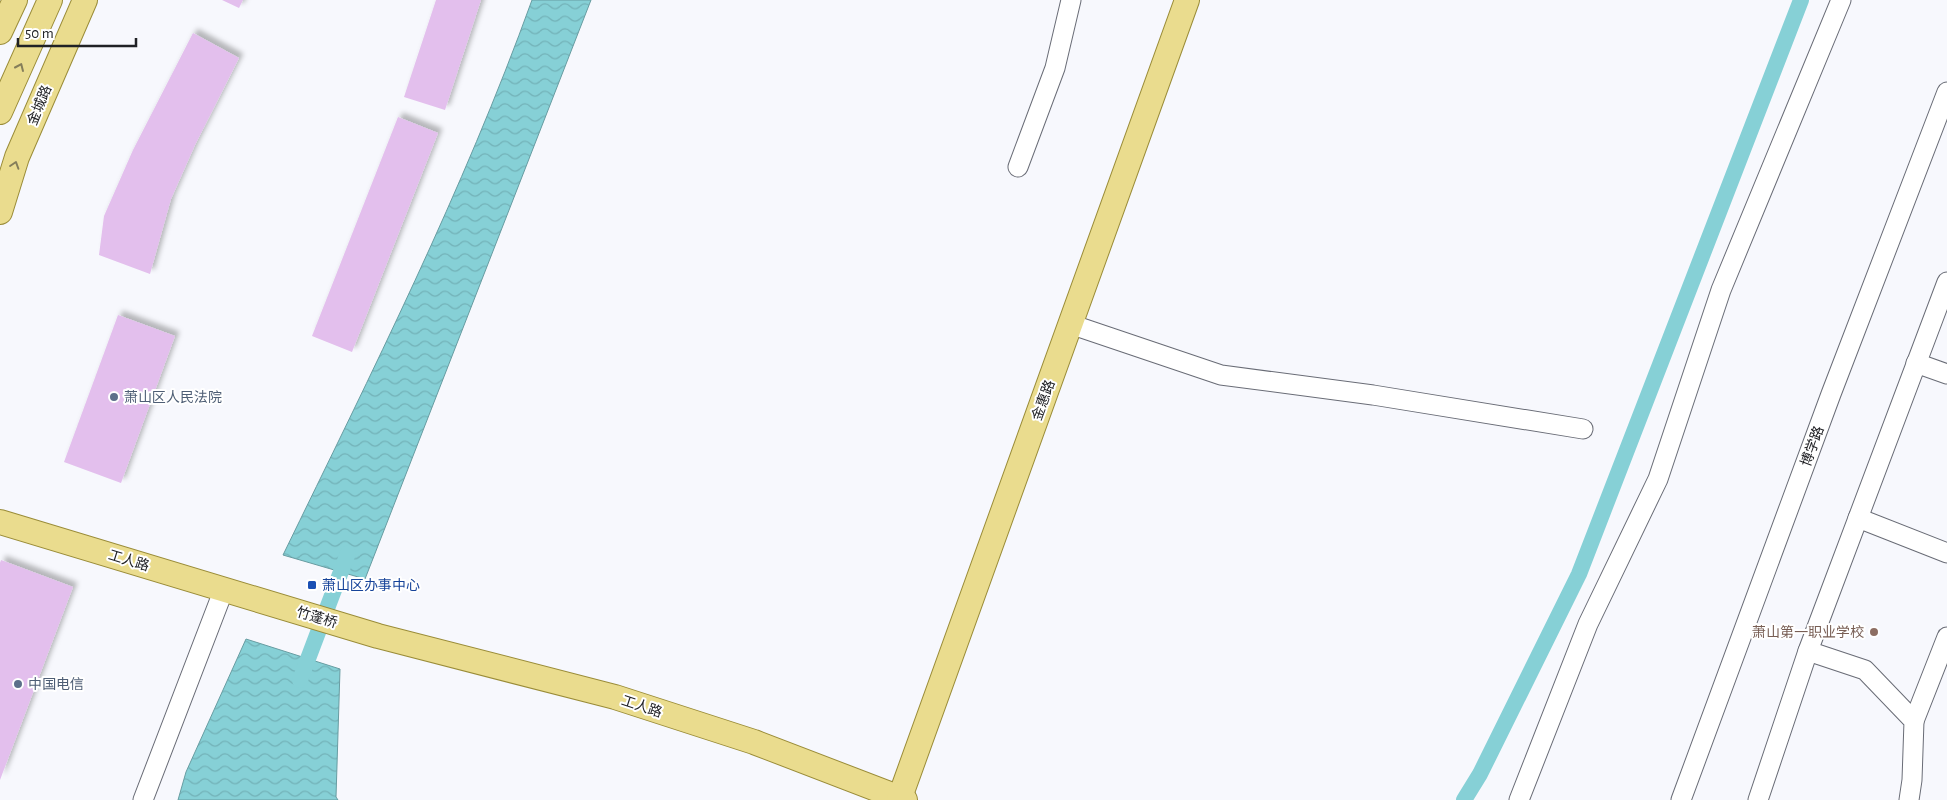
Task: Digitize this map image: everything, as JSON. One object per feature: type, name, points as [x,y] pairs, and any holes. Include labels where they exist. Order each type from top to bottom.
[{"type":"main road","points":[[0,32],[15,0]]},
{"type":"main road","points":[[0,112],[50,0]]},
{"type":"main road","name":"金城路","points":[[0,212],[18,158],[85,0]]},
{"type":"main road","name":"金惠路","points":[[906,799],[1070,324],[1187,0]]},
{"type":"main road","name":"工人路","points":[[0,522],[257,599]]},
{"type":"main road","name":"竹蓬桥","points":[[257,599],[378,636]]},
{"type":"main road","name":"工人路","points":[[378,636],[615,698],[754,742],[906,799]]},
{"type":"street","points":[[1018,167],[1054,68],[1071,0]]},
{"type":"street","points":[[1519,800],[1588,624],[1658,479],[1721,290],[1841,0]]},
{"type":"street","name":"博学路","points":[[1681,800],[1831,394],[1947,92]]},
{"type":"street","points":[[1758,800],[1808,651],[1947,282]]},
{"type":"street","points":[[1070,324],[1221,376],[1373,395],[1583,429]]},
{"type":"street","points":[[1916,363],[1947,374]]},
{"type":"street","points":[[1858,518],[1947,552]]},
{"type":"street","points":[[143,800],[224,589]]},
{"type":"street","points":[[1909,800],[1912,780],[1914,721],[1947,637]]},
{"type":"street","points":[[1808,651],[1865,670],[1914,721]]},
{"type":"water","points":[[532,0],[591,0],[365,579],[283,555],[415,281],[476,142]]},
{"type":"water","points":[[246,639],[340,669],[336,797],[338,800],[178,800],[186,772]]},
{"type":"building","points":[[222,0],[243,0],[239,8]]},
{"type":"building","points":[[436,0],[481,0],[445,110],[404,97]]},
{"type":"building","points":[[193,33],[239,58],[195,145],[171,199],[150,274],[99,255],[104,216],[133,150]]},
{"type":"building","points":[[398,117],[438,133],[352,352],[312,336]]},
{"type":"building","points":[[118,315],[175,336],[121,483],[64,462]]},
{"type":"building","name":"中国电信","points":[[1,560],[73,587],[0,780],[0,563]]},
{"type":"waterway","points":[[1464,800],[1480,774],[1579,574],[1801,0]]},
{"type":"waterway","points":[[300,680],[348,553]]},
{"type":"place","name":"萧山区人民法院","points":[[114,397]]},
{"type":"place","name":"萧山区办事中心","points":[[312,585]]},
{"type":"place","name":"萧山第一职业学校","points":[[1874,632]]},
{"type":"place","name":"中国电信","points":[[18,684]]}]
